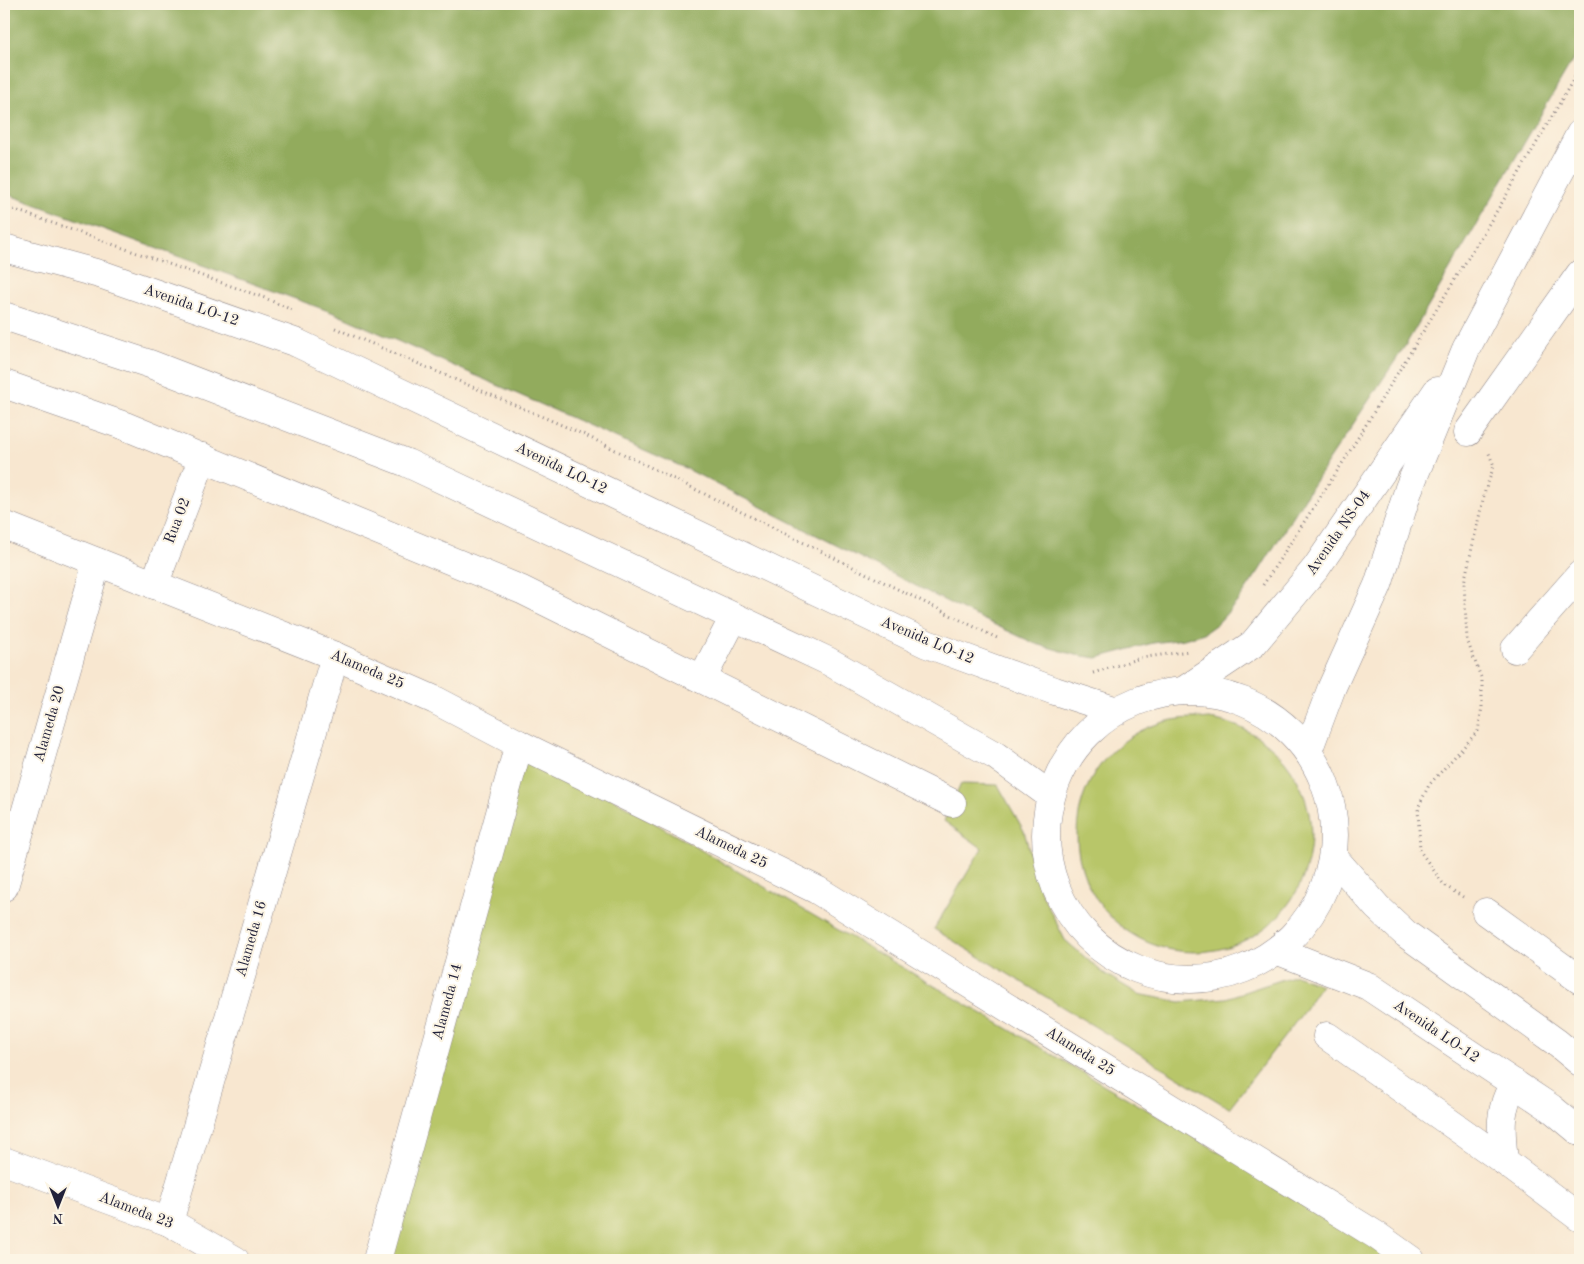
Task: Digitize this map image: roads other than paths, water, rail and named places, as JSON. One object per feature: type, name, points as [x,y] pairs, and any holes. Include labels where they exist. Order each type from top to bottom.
[{"type":"street","name":"Avenida NS-04","points":[[1308,751],[1332,687],[1378,585],[1409,488],[1466,349],[1580,134]]},
{"type":"street","name":"Avenida LO-12","points":[[4,248],[103,275],[297,343],[927,644],[1111,709]]},
{"type":"street","points":[[1468,432],[1580,274]]},
{"type":"street","points":[[4,316],[150,364],[407,463],[828,661],[987,751],[1051,796]]},
{"type":"street","name":"Avenida NS-04","points":[[1183,691],[1253,644],[1316,568],[1466,349]]},
{"type":"street","points":[[4,384],[125,426],[522,590],[952,803]]},
{"type":"street","name":"Rua 02","points":[[154,584],[202,457]]},
{"type":"street","name":"Alameda 25","points":[[4,525],[335,656],[436,700],[519,744],[817,890],[1376,1235],[1411,1260]]},
{"type":"street","name":"Alameda 20","points":[[4,887],[96,562]]},
{"type":"street","points":[[1516,649],[1580,575]]},
{"type":"street","points":[[702,679],[734,617]]},
{"type":"street","name":"Alameda 16","points":[[168,1222],[335,656]]},
{"type":"street","points":[[1183,691],[1231,696],[1274,717],[1308,751],[1330,793],[1335,859],[1326,887],[1302,928],[1281,952],[1221,977],[1173,979],[1127,966],[1088,938],[1060,900],[1046,854],[1047,806],[1064,762],[1111,709],[1183,691]]},
{"type":"street","name":"Alameda 14","points":[[377,1260],[519,744]]},
{"type":"street","points":[[1335,859],[1377,907],[1406,934],[1556,1042],[1580,1062]]},
{"type":"street","points":[[1486,912],[1580,980]]},
{"type":"street","name":"Avenida LO-12","points":[[1281,952],[1368,986],[1551,1108],[1580,1132]]},
{"type":"street","points":[[1327,1036],[1504,1161],[1580,1218]]},
{"type":"street","points":[[1504,1161],[1501,1133],[1503,1110],[1506,1096],[1514,1083]]},
{"type":"street","name":"Alameda 23","points":[[4,1161],[168,1222],[235,1260]]}]
